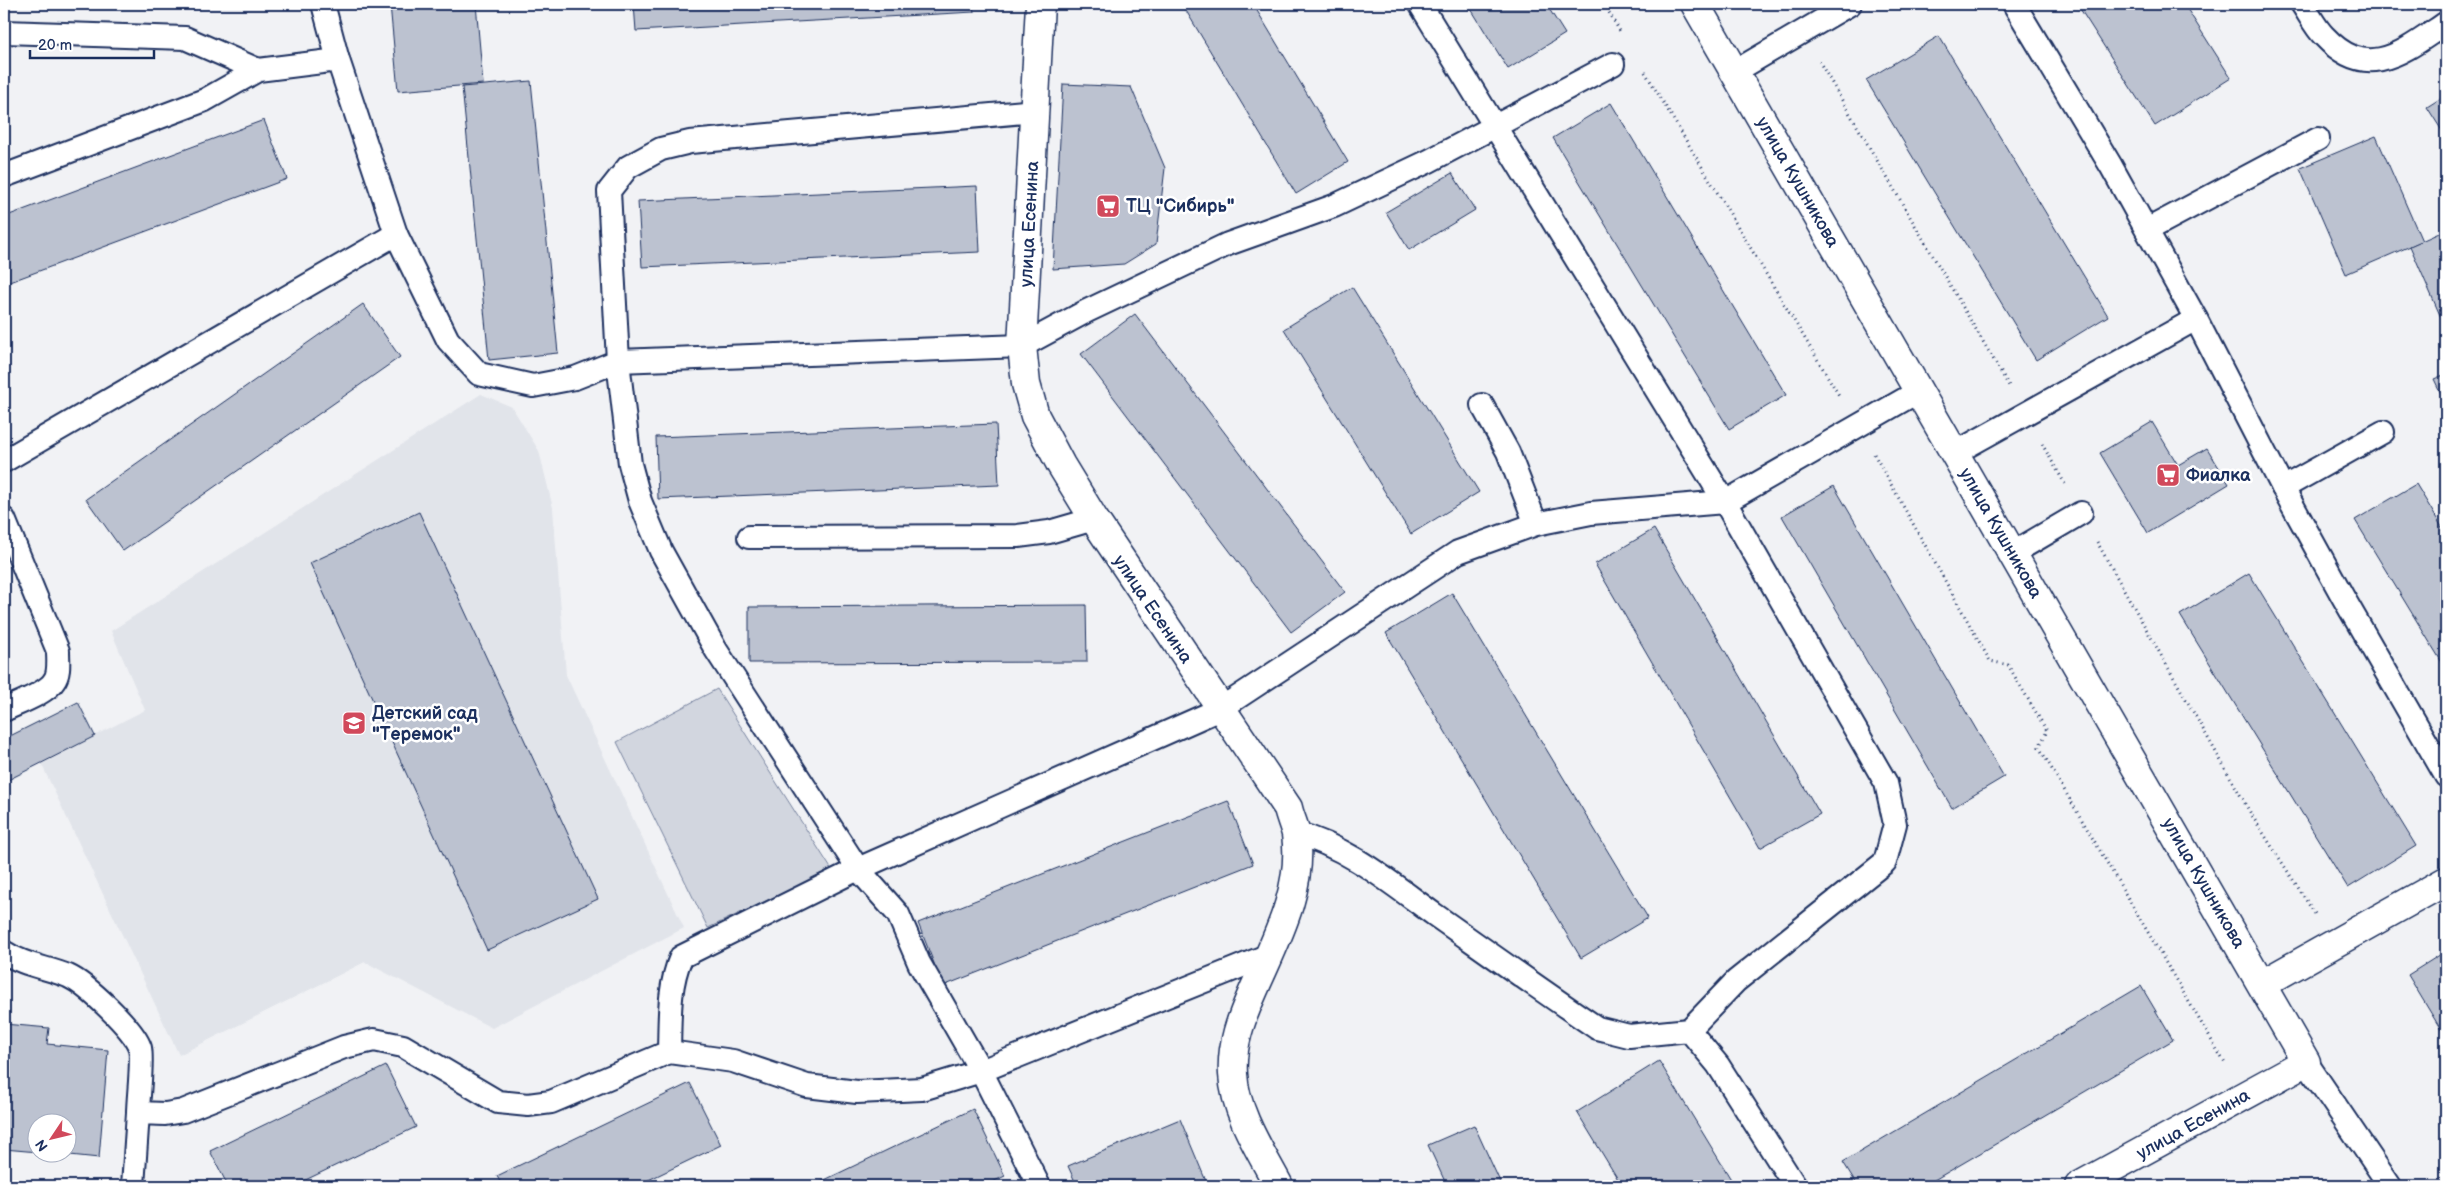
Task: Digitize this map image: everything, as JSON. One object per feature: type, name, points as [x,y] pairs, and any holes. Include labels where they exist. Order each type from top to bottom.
[{"type":"street","name":"улица Есенина","points":[[1040,4],[1036,111],[1022,346],[1026,384],[1035,416],[1094,519],[1288,808],[1296,833],[1297,862],[1293,893],[1282,925],[1242,1018],[1233,1050],[1233,1076],[1245,1120],[1279,1186]]},
{"type":"street","name":"улица Кушникова","points":[[1695,4],[2306,1062]]},
{"type":"street","points":[[2262,984],[2446,881]]},
{"type":"street","name":"улица Есенина","points":[[2079,1186],[2306,1062]]},
{"type":"lane","points":[[323,4],[338,60],[396,234],[448,340],[479,374],[533,386],[575,378],[618,361],[1022,346],[1087,312],[1228,244],[1334,206],[1429,161],[1613,64]]},
{"type":"lane","points":[[1296,833],[1315,838],[1338,849],[1396,887],[1597,1028],[1629,1036],[1690,1030],[1736,981],[1885,862],[1895,824],[1886,783],[1725,502],[1496,125],[1420,4]]},
{"type":"lane","points":[[1734,72],[1850,4]]},
{"type":"lane","points":[[2014,4],[2147,230],[2196,319],[2283,488],[2348,606],[2446,776]]},
{"type":"lane","points":[[2302,4],[2323,35],[2346,56],[2369,62],[2403,52],[2446,23]]},
{"type":"lane","points":[[4,32],[185,38],[258,70]]},
{"type":"lane","points":[[4,176],[205,100],[258,70],[338,60]]},
{"type":"lane","points":[[1036,111],[690,142],[661,149],[628,167],[609,190],[618,361],[630,464],[640,501],[661,550],[716,650],[858,869],[898,914],[919,964],[981,1071],[1039,1186]]},
{"type":"lane","points":[[2147,230],[2318,139]]},
{"type":"lane","points":[[4,461],[396,234]]},
{"type":"lane","points":[[1955,453],[2196,319]]},
{"type":"lane","points":[[669,1052],[674,972],[681,957],[858,869],[1220,709],[1458,552],[1536,524],[1591,513],[1725,502],[1919,391]]},
{"type":"lane","points":[[1482,406],[1508,452],[1536,524]]},
{"type":"lane","points":[[2283,488],[2384,432]]},
{"type":"lane","points":[[2013,553],[2081,513]]},
{"type":"lane","points":[[4,518],[11,559],[58,651],[58,669],[54,682],[4,710]]},
{"type":"lane","points":[[749,537],[1018,536],[1049,532],[1094,519]]},
{"type":"lane","points":[[4,952],[26,964],[49,969],[74,979],[132,1032],[140,1049],[133,1186]]},
{"type":"lane","points":[[138,1113],[165,1114],[183,1111],[344,1047],[374,1040],[402,1046],[498,1102],[528,1105],[551,1102],[669,1052],[733,1061],[807,1086],[857,1092],[922,1089],[981,1071],[1269,955]]},
{"type":"lane","points":[[1690,1030],[1718,1065],[1795,1186]]},
{"type":"lane","points":[[2306,1062],[2390,1186]]},
{"type":"path","points":[[1604,4],[1624,38]]},
{"type":"path","points":[[1802,32],[2026,414],[2251,814],[2334,944]]},
{"type":"path","points":[[1645,71],[1858,426],[1990,661],[2008,666],[2046,731],[2039,747],[2244,1096]]},
{"type":"shaded area","name":"Детский сад \"Теремок\"","points":[[481,394],[512,407],[539,451],[553,508],[566,675],[684,928],[492,1028],[365,962],[179,1055],[41,763],[145,710],[111,631]]},
{"type":"shaded area","points":[[717,689],[832,870],[708,928],[617,742]]},
{"type":"building","points":[[390,4],[476,4],[483,84],[398,91]]},
{"type":"building","points":[[634,4],[973,4],[974,12],[636,31]]},
{"type":"building","points":[[1182,4],[1253,4],[1348,162],[1296,194]]},
{"type":"building","points":[[1468,4],[1546,4],[1565,34],[1508,69]]},
{"type":"building","points":[[2077,4],[2184,4],[2231,78],[2155,126]]},
{"type":"building","points":[[1939,36],[2108,316],[2036,360],[1866,80]]},
{"type":"building","points":[[531,81],[558,353],[489,360],[462,87]]},
{"type":"building","name":"ТЦ \"Сибирь\"","points":[[1063,84],[1131,87],[1165,168],[1156,244],[1124,264],[1053,269]]},
{"type":"building","points":[[2446,95],[2446,137],[2427,107]]},
{"type":"building","points":[[1611,103],[1786,395],[1729,429],[1553,138]]},
{"type":"building","points":[[264,120],[287,179],[4,284],[4,217]]},
{"type":"building","points":[[2376,136],[2422,241],[2346,274],[2300,168]]},
{"type":"building","points":[[1452,173],[1475,210],[1409,250],[1386,212]]},
{"type":"building","points":[[977,186],[980,252],[642,267],[638,201]]},
{"type":"building","points":[[2446,230],[2446,329],[2410,246]]},
{"type":"building","points":[[1352,287],[1479,492],[1411,534],[1284,329]]},
{"type":"building","points":[[363,304],[400,357],[123,551],[86,499]]},
{"type":"building","points":[[1135,314],[1345,592],[1291,632],[1081,354]]},
{"type":"building","points":[[2446,374],[2446,404],[2434,379]]},
{"type":"building","name":"Фиалка","points":[[2152,422],[2178,465],[2207,448],[2229,484],[2148,533],[2100,453]]},
{"type":"building","points":[[996,424],[999,485],[658,499],[656,437]]},
{"type":"building","points":[[2416,484],[2446,534],[2446,669],[2355,520]]},
{"type":"building","points":[[1834,486],[2004,777],[1952,808],[1782,516]]},
{"type":"building","points":[[419,512],[598,899],[487,950],[310,563]]},
{"type":"building","points":[[1654,529],[1820,814],[1760,848],[1595,564]]},
{"type":"building","points":[[2249,573],[2416,846],[2348,888],[2180,615]]},
{"type":"building","points":[[1452,593],[1648,918],[1581,958],[1386,633]]},
{"type":"building","points":[[1086,605],[1087,662],[749,663],[749,607]]},
{"type":"building","points":[[78,702],[95,736],[4,782],[4,739]]},
{"type":"building","points":[[1228,801],[1253,864],[943,986],[918,923]]},
{"type":"building","points":[[2446,951],[2446,1038],[2408,975]]},
{"type":"building","points":[[2141,986],[2173,1040],[1924,1186],[1858,1186],[1843,1162]]},
{"type":"building","points":[[4,1024],[49,1028],[47,1044],[108,1050],[99,1158],[78,1156],[78,1112],[28,1112],[28,1151],[4,1149]]},
{"type":"building","points":[[1659,1061],[1735,1186],[1622,1186],[1577,1112]]},
{"type":"building","points":[[386,1066],[416,1127],[293,1186],[228,1186],[210,1151]]},
{"type":"building","points":[[690,1083],[721,1145],[636,1186],[502,1186],[497,1176]]},
{"type":"building","points":[[973,1109],[1005,1176],[984,1186],[812,1186]]},
{"type":"building","points":[[1180,1119],[1208,1186],[1077,1186],[1068,1166]]},
{"type":"building","points":[[1474,1125],[1502,1186],[1447,1186],[1428,1145]]},
{"type":"place","name":"ТЦ \"Сибирь\"","points":[[1108,206]]},
{"type":"place","name":"Фиалка","points":[[2168,475]]},
{"type":"place","name":"Детский сад \"Теремок\"","points":[[354,723]]}]
